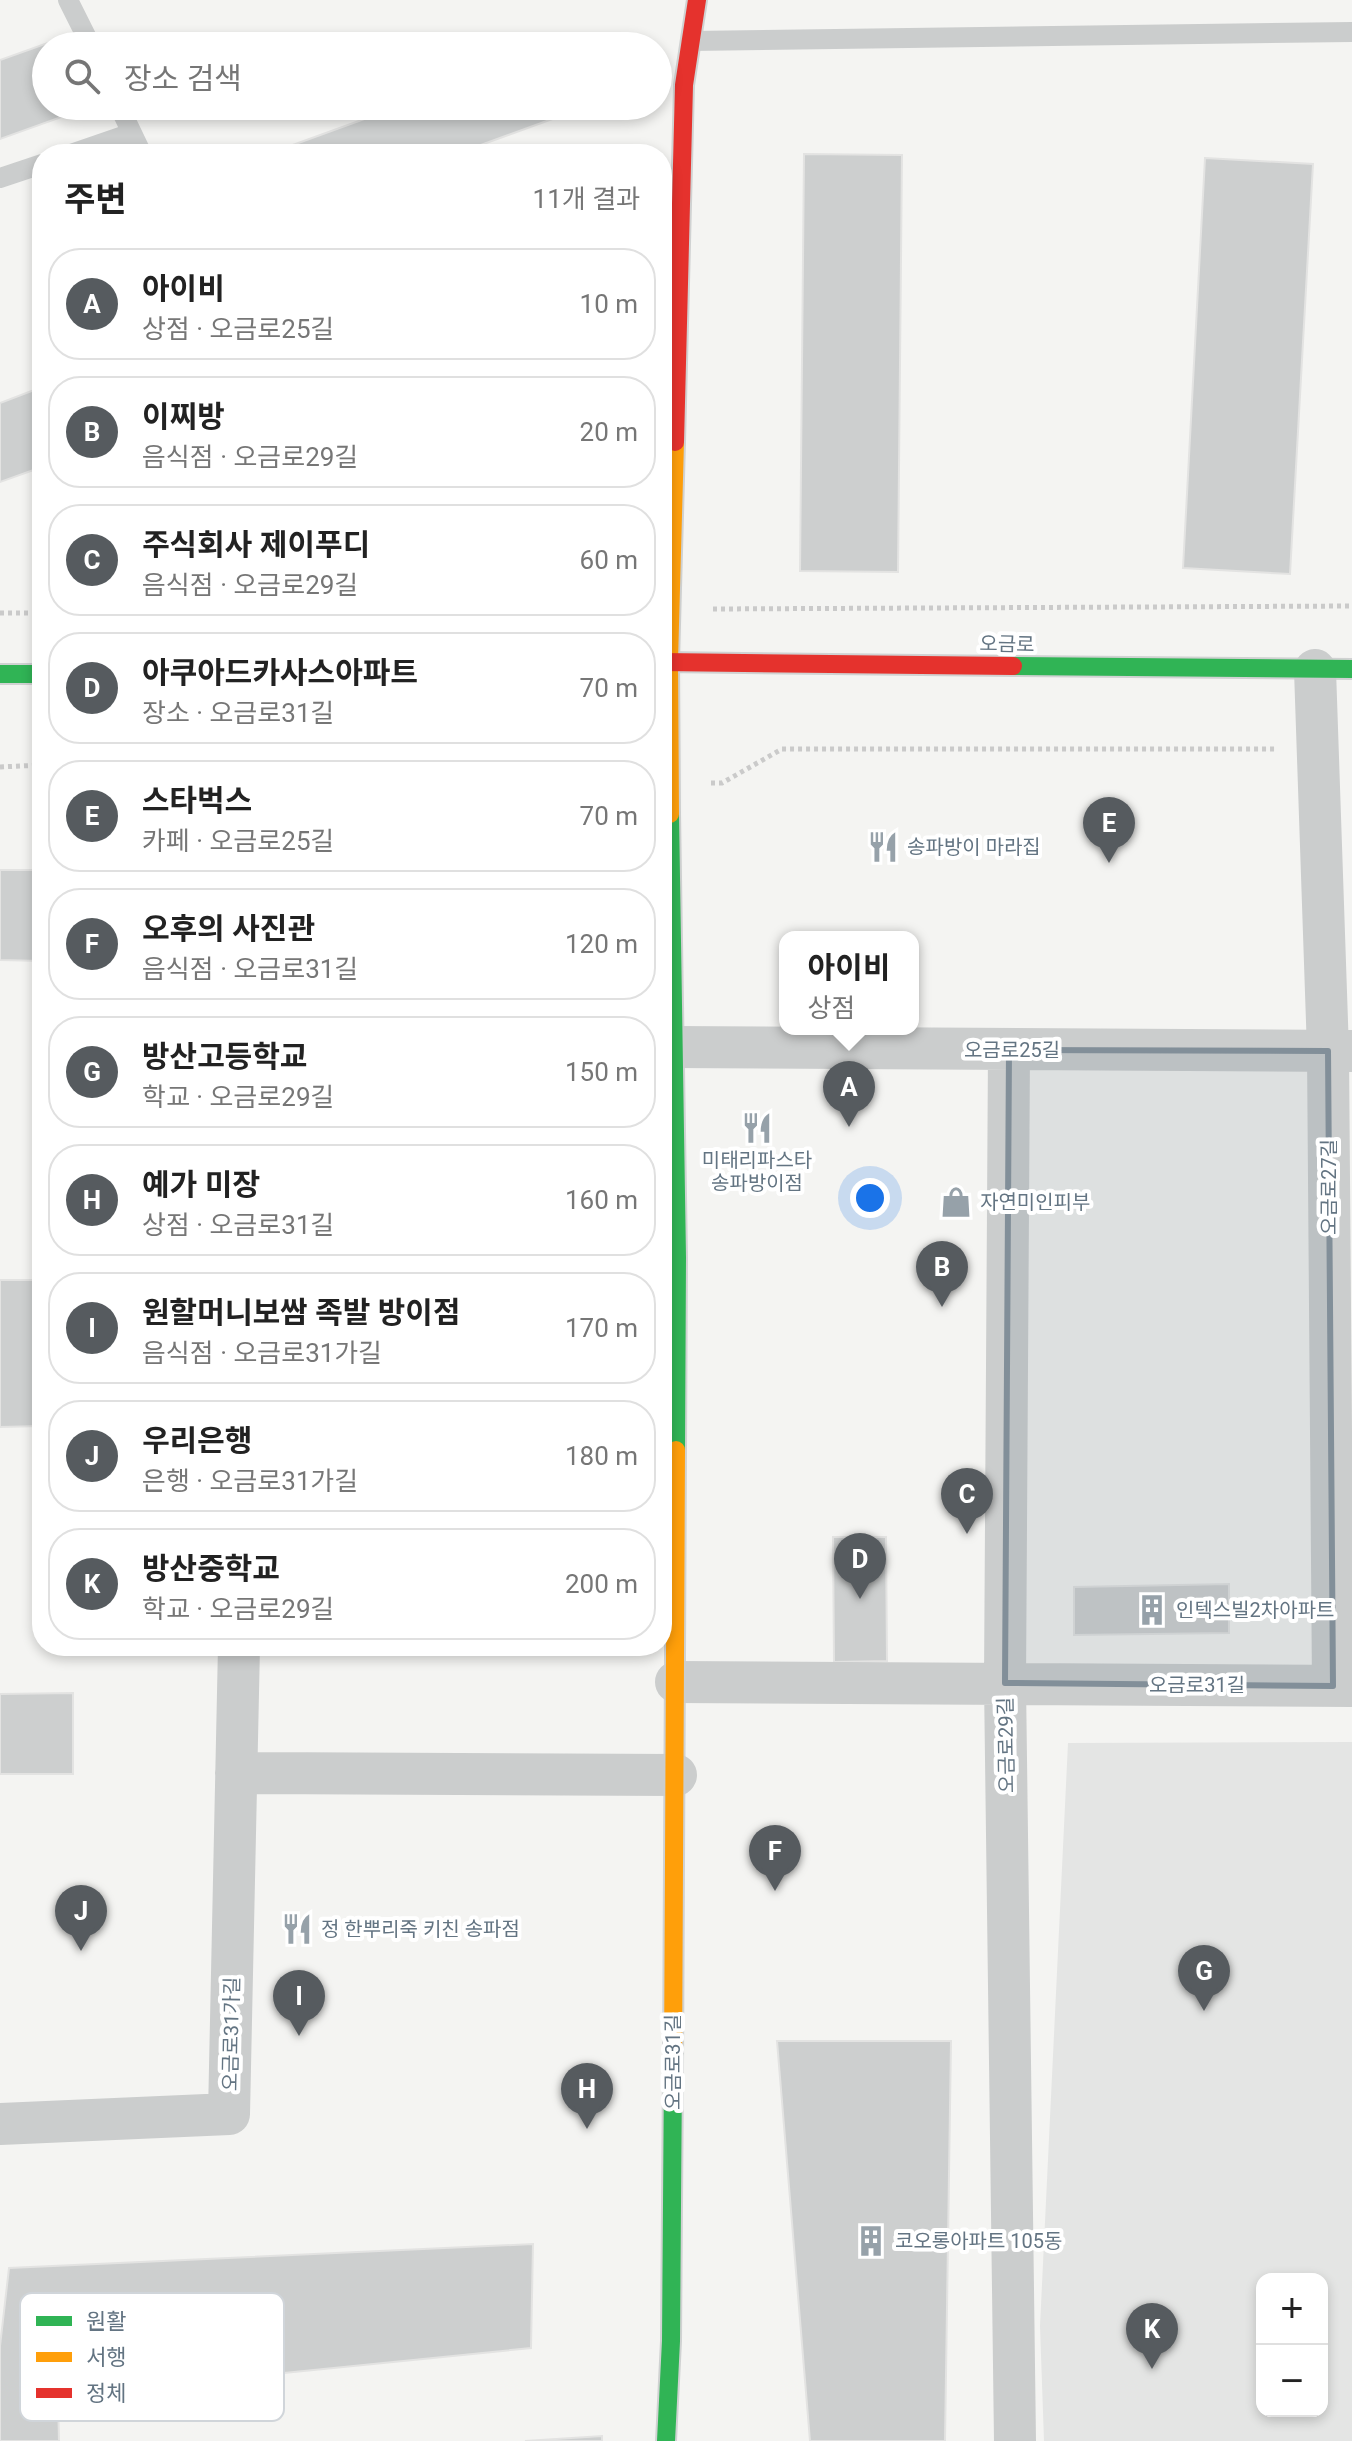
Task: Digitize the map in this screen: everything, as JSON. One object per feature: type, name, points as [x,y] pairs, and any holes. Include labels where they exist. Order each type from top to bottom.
[{"type":"street","name":"오금로31길","points":[[672,267],[684,85],[697,0]]},
{"type":"street","name":"오금로","points":[[672,662],[1334,670]]},
{"type":"street","name":"오금로27길","points":[[1334,670],[1318,749],[1340,1051],[1343,1686]]},
{"type":"street","points":[[0,674],[32,674]]},
{"type":"street","name":"오금로25길","points":[[672,1047],[1340,1051]]},
{"type":"street","name":"오금로29길","points":[[1009,1050],[1005,1683],[1015,2441]]},
{"type":"street","name":"오금로31길","points":[[666,2441],[671,2341],[676,1775],[672,1399]]},
{"type":"street","name":"오금로31가길","points":[[0,2124],[229,2114],[239,1656]]},
{"type":"street","name":"오금로31길","points":[[676,1682],[1343,1686]]},
{"type":"street","points":[[236,1773],[676,1775]]},
{"type":"lane","points":[[71,1],[85,32]]},
{"type":"lane","points":[[691,41],[1352,32]]},
{"type":"lane","points":[[126,120],[137,144]]},
{"type":"lane","points":[[100,144],[132,133]]},
{"type":"lane","points":[[0,178],[32,167]]},
{"type":"path","points":[[672,609],[1352,606]]},
{"type":"path","points":[[0,613],[32,613]]},
{"type":"path","points":[[672,782],[722,783],[782,749],[1318,749]]},
{"type":"path","points":[[0,767],[32,765]]},
{"type":"highlighted area","points":[[1009,1050],[1328,1051],[1333,1686],[1005,1683]]},
{"type":"shaded area","points":[[1352,1742],[1352,2441],[1044,2441],[1040,2326],[1068,1743]]},
{"type":"building","points":[[32,49],[32,120],[53,120],[0,139],[0,60]]},
{"type":"building","points":[[362,120],[550,120],[484,144],[296,144]]},
{"type":"building","points":[[804,154],[902,155],[898,572],[800,571]]},
{"type":"building","points":[[1205,158],[1313,164],[1290,574],[1183,568]]},
{"type":"building","points":[[32,391],[32,471],[0,482],[0,403]]},
{"type":"building","points":[[0,870],[32,870],[32,961],[0,960]]},
{"type":"building","points":[[0,1280],[32,1280],[32,1426],[0,1427]]},
{"type":"building","points":[[833,1537],[886,1537],[887,1661],[834,1662]]},
{"type":"building","name":"인텍스빌2차아파트","points":[[1229,1584],[1229,1633],[1074,1635],[1074,1587]]},
{"type":"building","points":[[73,1693],[73,1774],[0,1774],[0,1694]]},
{"type":"building","name":"코오롱아파트 105동","points":[[777,2041],[951,2041],[945,2441],[810,2441]]},
{"type":"building","points":[[533,2244],[531,2348],[284,2373],[284,2293],[20,2293],[20,2421],[59,2421],[59,2441],[0,2441],[0,2346],[9,2268]]},
{"type":"building","points":[[602,2436],[602,2441],[525,2441]]},
{"type":"traffic: fast","points":[[1013,666],[1352,669]]},
{"type":"traffic: fast","points":[[0,674],[32,674]]},
{"type":"traffic: fast","points":[[672,941],[677,1258],[676,1450]]},
{"type":"traffic: fast","points":[[666,2441],[671,2341],[673,2069]]},
{"type":"traffic: slow","points":[[672,552],[675,442]]},
{"type":"traffic: slow","points":[[673,2069],[676,1450]]},
{"type":"traffic: jam","points":[[675,442],[684,85],[697,0]]},
{"type":"traffic: jam","points":[[672,662],[1013,666]]},
{"type":"place","name":"송파방이 마라집","points":[[883,847]]},
{"type":"place","name":"스타벅스","points":[[1109,863]]},
{"type":"place","name":"아이비","points":[[849,1127]]},
{"type":"place","name":"미태리파스타 송파방이점","points":[[757,1128]]},
{"type":"place","name":"자연미인피부","points":[[956,1202]]},
{"type":"place","name":"이찌방","points":[[942,1307]]},
{"type":"place","name":"주식회사 제이푸디","points":[[967,1534]]},
{"type":"place","name":"아쿠아드카사스아파트","points":[[860,1599]]},
{"type":"place","name":"인텍스빌2차아파트","points":[[1152,1610]]},
{"type":"place","name":"오후의 사진관","points":[[775,1891]]},
{"type":"place","name":"정 한뿌리죽 키친 송파점","points":[[297,1929]]},
{"type":"place","name":"우리은행","points":[[81,1951]]},
{"type":"place","name":"방산고등학교","points":[[1204,2011]]},
{"type":"place","name":"원할머니보쌈 족발 방이점","points":[[299,2036]]},
{"type":"place","name":"예가 미장","points":[[587,2129]]},
{"type":"place","name":"코오롱아파트 105동","points":[[871,2241]]},
{"type":"place","name":"방산중학교","points":[[1152,2369]]}]
